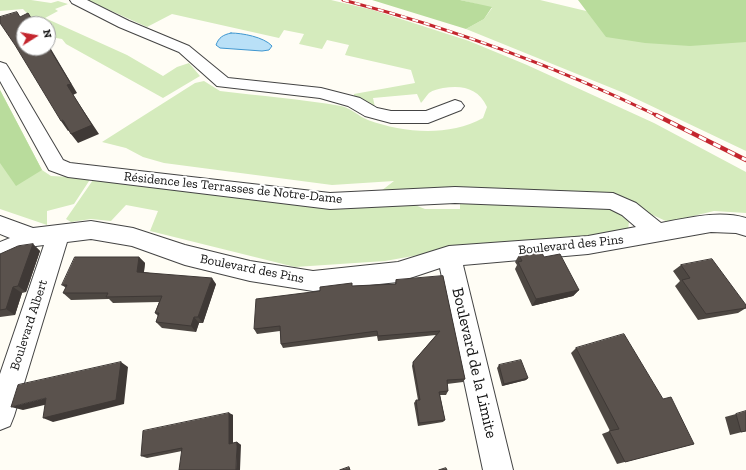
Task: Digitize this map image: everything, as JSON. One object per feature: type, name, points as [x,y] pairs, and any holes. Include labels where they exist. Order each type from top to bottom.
[{"type":"street","points":[[77,0],[124,24],[184,49],[223,82],[321,94],[354,102],[371,112],[391,117],[428,117],[455,106]]},
{"type":"street","name":"Résidence les Terrasses de Notre-Dame","points":[[0,67],[56,165],[68,170],[330,201],[455,195],[613,201],[629,210],[658,233]]},
{"type":"street","name":"Boulevard des Pins","points":[[0,253],[33,237],[91,230],[133,237],[185,255],[250,271],[313,281],[398,272],[449,256],[588,246],[711,224],[736,224],[746,227]]},
{"type":"street","points":[[0,225],[33,237]]},
{"type":"street","name":"Boulevard Albert","points":[[0,416],[59,234]]},
{"type":"street","name":"Boulevard de la Limite","points":[[449,256],[498,470]]},
{"type":"green space","points":[[0,0],[31,0],[51,3],[58,1],[68,4],[55,9],[58,11],[49,16],[30,16],[23,9],[0,11]]},
{"type":"green space","points":[[87,0],[331,0],[373,10],[469,41],[527,65],[654,123],[746,172],[746,213],[714,211],[668,222],[646,212],[627,198],[524,191],[381,191],[394,181],[332,185],[164,163],[143,157],[126,148],[102,142],[195,83],[204,81],[220,91],[296,99],[341,106],[348,108],[368,120],[396,128],[411,130],[441,130],[469,124],[483,118],[487,107],[479,96],[469,89],[450,87],[432,91],[421,103],[417,94],[373,98],[375,107],[354,96],[354,94],[415,83],[411,70],[345,55],[349,45],[327,40],[322,49],[299,44],[304,34],[284,30],[279,38],[172,14],[147,27]]},
{"type":"green space","points":[[372,0],[460,0],[492,7],[484,19],[466,29]]},
{"type":"green space","points":[[460,0],[540,0],[624,20],[746,0],[746,151],[624,93],[466,29],[484,19],[492,8]]},
{"type":"green space","points":[[578,0],[746,0],[746,42],[690,46],[645,43],[606,37]]},
{"type":"green space","points":[[56,23],[127,55],[163,76],[177,67],[189,63],[200,76],[163,98],[66,44],[62,39],[56,38]]},
{"type":"green space","points":[[0,90],[42,170],[51,176],[91,178],[74,204],[47,211],[47,225],[0,209]]},
{"type":"green space","points":[[0,90],[42,170],[16,186],[0,163]]},
{"type":"green space","points":[[93,180],[407,202],[425,209],[460,209],[460,203],[605,206],[619,213],[629,222],[628,230],[619,235],[464,247],[385,261],[295,267],[150,231],[158,211],[126,205],[111,221],[91,219],[71,222],[66,219]]},
{"type":"water","points":[[231,33],[258,38],[264,40],[272,46],[269,50],[262,51],[220,48],[216,45],[218,40]]},
{"type":"building","points":[[17,12],[19,16],[16,16],[16,47],[0,23],[0,17]]},
{"type":"building","points":[[28,13],[30,16],[22,16]]},
{"type":"building","points":[[22,56],[54,56],[71,84],[67,85],[92,125],[71,134],[63,120],[61,121]]},
{"type":"building","points":[[33,244],[18,286],[13,287],[6,309],[0,310],[0,254],[18,246]]},
{"type":"building","points":[[542,253],[544,257],[560,254],[579,290],[536,299],[518,262],[522,261],[519,255]]},
{"type":"building","points":[[75,257],[139,257],[137,272],[212,278],[198,317],[194,317],[191,326],[156,322],[159,313],[155,313],[162,296],[106,297],[108,293],[63,293],[67,285],[62,285]]},
{"type":"building","points":[[712,259],[746,305],[746,308],[706,314],[682,280],[690,278],[681,265]]},
{"type":"building","points":[[443,276],[465,379],[447,380],[448,391],[439,392],[445,420],[419,423],[416,400],[420,400],[413,362],[440,331],[378,336],[377,331],[281,344],[280,326],[254,329],[256,299],[320,291],[320,287],[352,283],[352,286],[396,284],[396,280]]},
{"type":"building","points":[[624,334],[663,399],[671,397],[694,444],[625,462],[609,431],[619,429],[576,348]]},
{"type":"building","points":[[521,360],[528,378],[504,384],[499,365]]},
{"type":"building","points":[[121,362],[116,400],[43,418],[46,398],[11,407],[18,385]]},
{"type":"building","points":[[746,411],[746,431],[741,432],[736,414]]},
{"type":"building","points":[[229,413],[229,444],[237,442],[236,470],[179,470],[182,448],[141,456],[143,431]]},
{"type":"building","points":[[349,467],[350,470],[340,470]]},
{"type":"railway","points":[[343,0],[424,23],[504,50],[582,81],[658,116]]},
{"type":"railway","points":[[658,116],[746,160]]}]
